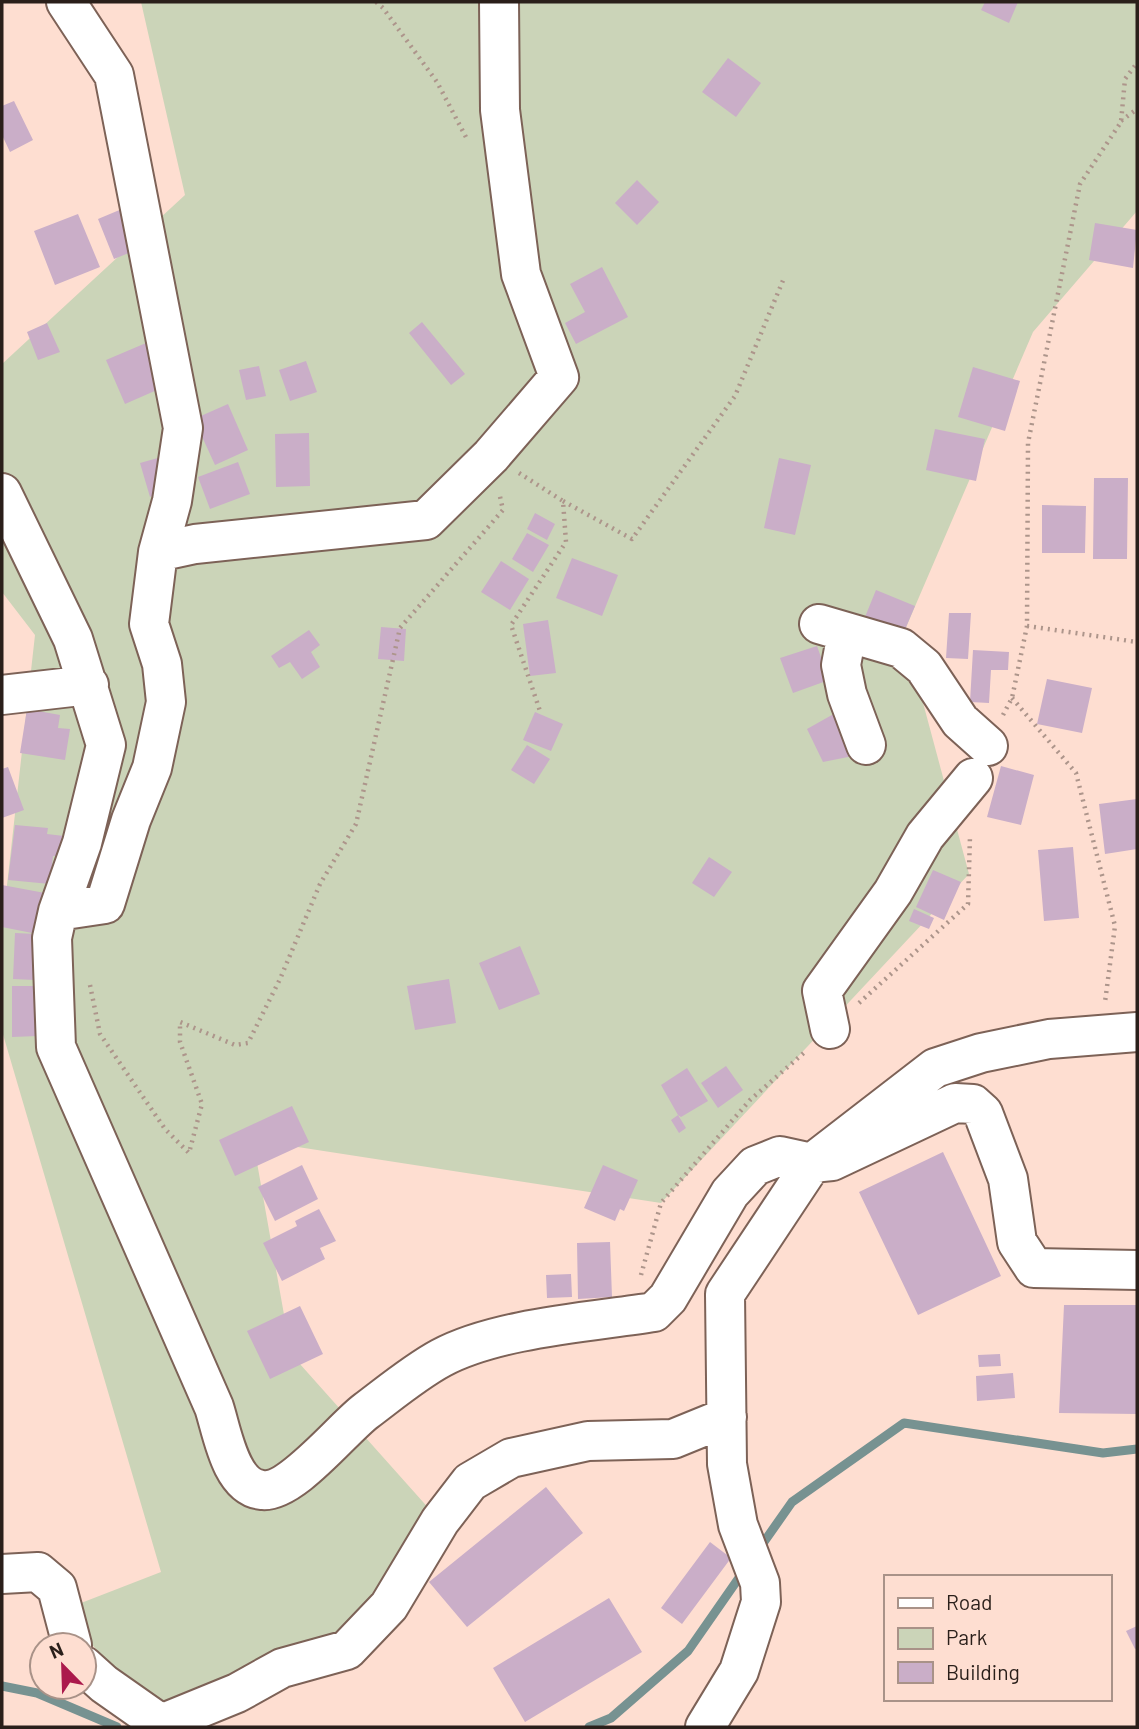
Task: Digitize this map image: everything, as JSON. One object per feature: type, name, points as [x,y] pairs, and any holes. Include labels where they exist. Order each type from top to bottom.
[{"type":"street","points":[[58,911],[105,904],[131,820],[152,768],[166,702],[162,664],[149,624],[158,552],[172,501],[183,428],[114,75],[66,2]]},
{"type":"street","points":[[158,552],[194,544],[426,520],[491,456],[559,377],[521,274],[500,110],[499,2]]},
{"type":"street","points":[[2,493],[73,639],[106,745],[82,843],[58,911],[52,938],[51,971],[57,1047],[214,1407],[234,1466],[245,1482],[264,1491],[284,1485],[363,1413],[441,1358],[495,1338],[654,1312],[668,1298],[730,1193],[755,1166],[780,1156],[813,1163],[832,1161],[955,1103],[973,1104],[983,1113],[1008,1179],[1017,1242],[1034,1268],[1137,1270]]},
{"type":"street","points":[[830,1029],[822,991],[893,892],[925,836],[980,762],[960,721],[924,667],[901,648],[833,628],[847,694],[866,746]]},
{"type":"street","points":[[2,695],[89,685]]},
{"type":"street","points":[[705,1727],[739,1671],[761,1602],[760,1583],[738,1525],[727,1464],[725,1294],[813,1163],[935,1068],[981,1053],[1049,1039],[1137,1032]]},
{"type":"street","points":[[98,1678],[161,1724],[237,1693],[282,1668],[347,1650],[389,1606],[440,1521],[470,1482],[511,1458],[588,1441],[673,1438],[727,1417]]},
{"type":"street","points":[[2,1574],[38,1572],[57,1588],[68,1631]]},
{"type":"path","points":[[376,2],[437,82],[470,144]]},
{"type":"path","points":[[1121,122],[1137,109]]},
{"type":"path","points":[[491,456],[564,502],[632,539],[735,396],[784,278]]},
{"type":"path","points":[[88,972],[100,1034],[165,1129],[190,1153],[202,1104],[180,1042],[180,1022],[235,1045],[248,1044],[280,979],[320,884],[356,824],[400,628],[503,510],[491,456]]},
{"type":"path","points":[[540,711],[511,625],[566,542],[564,502]]},
{"type":"path","points":[[1027,626],[1137,642]]},
{"type":"path","points":[[1012,698],[1076,773],[1115,926],[1105,1005],[1094,1008]]},
{"type":"green space","points":[[141,2],[1137,2],[1137,211],[1033,332],[904,632],[969,874],[661,1203],[253,1140],[291,1354],[440,1521],[347,1650],[153,1717],[98,1652],[98,1631],[81,1631],[63,1610],[161,1572],[2,1031],[2,930],[35,635],[2,592],[2,364],[185,195]]},
{"type":"building","points":[[985,2],[1018,2],[1009,23],[981,10]]},
{"type":"building","points":[[728,58],[761,83],[736,117],[702,92]]},
{"type":"building","points":[[14,101],[33,140],[10,152],[2,135],[2,106]]},
{"type":"building","points":[[637,180],[659,202],[637,225],[615,203]]},
{"type":"building","points":[[129,206],[146,246],[114,259],[98,219]]},
{"type":"building","points":[[78,214],[100,267],[55,285],[34,231]]},
{"type":"building","points":[[1095,223],[1137,230],[1133,268],[1089,260]]},
{"type":"building","points":[[602,267],[628,317],[576,344],[565,323],[585,312],[570,284]]},
{"type":"building","points":[[422,322],[465,374],[451,385],[409,333]]},
{"type":"building","points":[[47,323],[60,352],[38,360],[27,332]]},
{"type":"building","points":[[146,343],[166,386],[125,404],[106,360]]},
{"type":"building","points":[[306,361],[317,392],[290,401],[279,370]]},
{"type":"building","points":[[259,366],[266,396],[246,400],[239,370]]},
{"type":"building","points":[[973,367],[1020,381],[1005,431],[958,417]]},
{"type":"building","points":[[228,404],[248,450],[215,465],[194,419]]},
{"type":"building","points":[[935,429],[985,439],[976,481],[926,470]]},
{"type":"building","points":[[309,433],[310,486],[276,487],[275,434]]},
{"type":"building","points":[[172,454],[172,486],[150,497],[140,463]]},
{"type":"building","points":[[779,458],[811,465],[795,535],[764,528]]},
{"type":"building","points":[[238,462],[250,494],[210,509],[198,477]]},
{"type":"building","points":[[1094,478],[1128,478],[1127,559],[1093,559]]},
{"type":"building","points":[[1042,505],[1086,506],[1085,553],[1042,553]]},
{"type":"building","points":[[535,513],[555,524],[547,540],[527,529]]},
{"type":"building","points":[[527,533],[549,545],[533,572],[512,559]]},
{"type":"building","points":[[572,558],[618,575],[602,616],[556,598]]},
{"type":"building","points":[[501,561],[529,579],[510,610],[481,592]]},
{"type":"building","points":[[876,590],[915,606],[904,632],[865,617]]},
{"type":"building","points":[[949,613],[971,613],[968,659],[946,658]]},
{"type":"building","points":[[548,620],[556,673],[530,676],[523,624]]},
{"type":"building","points":[[381,627],[406,629],[404,661],[378,659]]},
{"type":"building","points":[[309,630],[320,645],[311,652],[320,667],[302,679],[290,662],[279,668],[271,656]]},
{"type":"building","points":[[817,646],[829,680],[793,693],[780,658]]},
{"type":"building","points":[[973,650],[1009,652],[1008,670],[991,670],[989,703],[970,702]]},
{"type":"building","points":[[1047,679],[1092,688],[1082,733],[1037,724]]},
{"type":"building","points":[[27,709],[60,715],[58,728],[70,729],[65,760],[20,753]]},
{"type":"building","points":[[839,711],[863,754],[823,762],[807,729]]},
{"type":"building","points":[[535,712],[563,724],[551,751],[523,740]]},
{"type":"building","points":[[527,745],[550,759],[534,784],[511,770]]},
{"type":"building","points":[[1001,766],[1034,775],[1021,825],[987,817]]},
{"type":"building","points":[[8,767],[24,810],[2,818],[2,769]]},
{"type":"building","points":[[1137,799],[1137,849],[1105,854],[1099,804]]},
{"type":"building","points":[[15,825],[48,828],[47,834],[64,836],[62,857],[53,856],[50,884],[8,880]]},
{"type":"building","points":[[1073,847],[1079,918],[1044,921],[1038,850]]},
{"type":"building","points":[[709,857],[732,872],[714,897],[692,883]]},
{"type":"building","points":[[933,870],[961,882],[944,920],[916,907]]},
{"type":"building","points":[[2,885],[45,893],[35,980],[13,979],[15,933],[37,934],[2,927]]},
{"type":"building","points":[[914,909],[934,918],[929,929],[909,921]]},
{"type":"building","points":[[520,946],[540,994],[499,1010],[479,963]]},
{"type":"building","points":[[449,979],[456,1023],[415,1030],[407,986]]},
{"type":"building","points":[[12,986],[38,986],[38,1036],[12,1037]]},
{"type":"building","points":[[726,1066],[743,1090],[718,1108],[701,1083]]},
{"type":"building","points":[[687,1068],[708,1101],[681,1117],[661,1085]]},
{"type":"building","points":[[292,1106],[309,1142],[235,1176],[219,1140]]},
{"type":"building","points":[[678,1115],[686,1128],[679,1133],[671,1120]]},
{"type":"building","points":[[943,1152],[1001,1276],[918,1315],[859,1192]]},
{"type":"building","points":[[302,1165],[318,1199],[275,1221],[258,1187]]},
{"type":"building","points":[[603,1165],[638,1180],[624,1211],[620,1209],[615,1221],[584,1208]]},
{"type":"building","points":[[319,1209],[336,1241],[320,1248],[325,1259],[282,1281],[263,1243],[297,1226],[295,1221]]},
{"type":"building","points":[[610,1242],[612,1297],[578,1299],[577,1243]]},
{"type":"building","points":[[571,1274],[572,1297],[547,1298],[546,1275]]},
{"type":"building","points":[[1064,1305],[1137,1305],[1137,1414],[1059,1413]]},
{"type":"building","points":[[300,1306],[323,1354],[270,1379],[247,1331]]},
{"type":"building","points":[[1000,1354],[1001,1366],[979,1367],[978,1355]]},
{"type":"building","points":[[1013,1373],[1015,1398],[977,1401],[976,1376]]},
{"type":"building","points":[[546,1487],[583,1533],[467,1627],[429,1582]]},
{"type":"building","points":[[710,1542],[731,1558],[682,1624],[661,1608]]},
{"type":"building","points":[[609,1598],[642,1652],[525,1722],[493,1668]]},
{"type":"building","points":[[1137,1626],[1137,1648],[1135,1649],[1126,1631]]},
{"type":"waterway","points":[[759,1549],[792,1502],[904,1423],[1103,1453],[1137,1449]]},
{"type":"waterway","points":[[589,1727],[611,1718],[688,1651],[743,1572]]},
{"type":"waterway","points":[[2,1686],[37,1693],[117,1727]]}]
